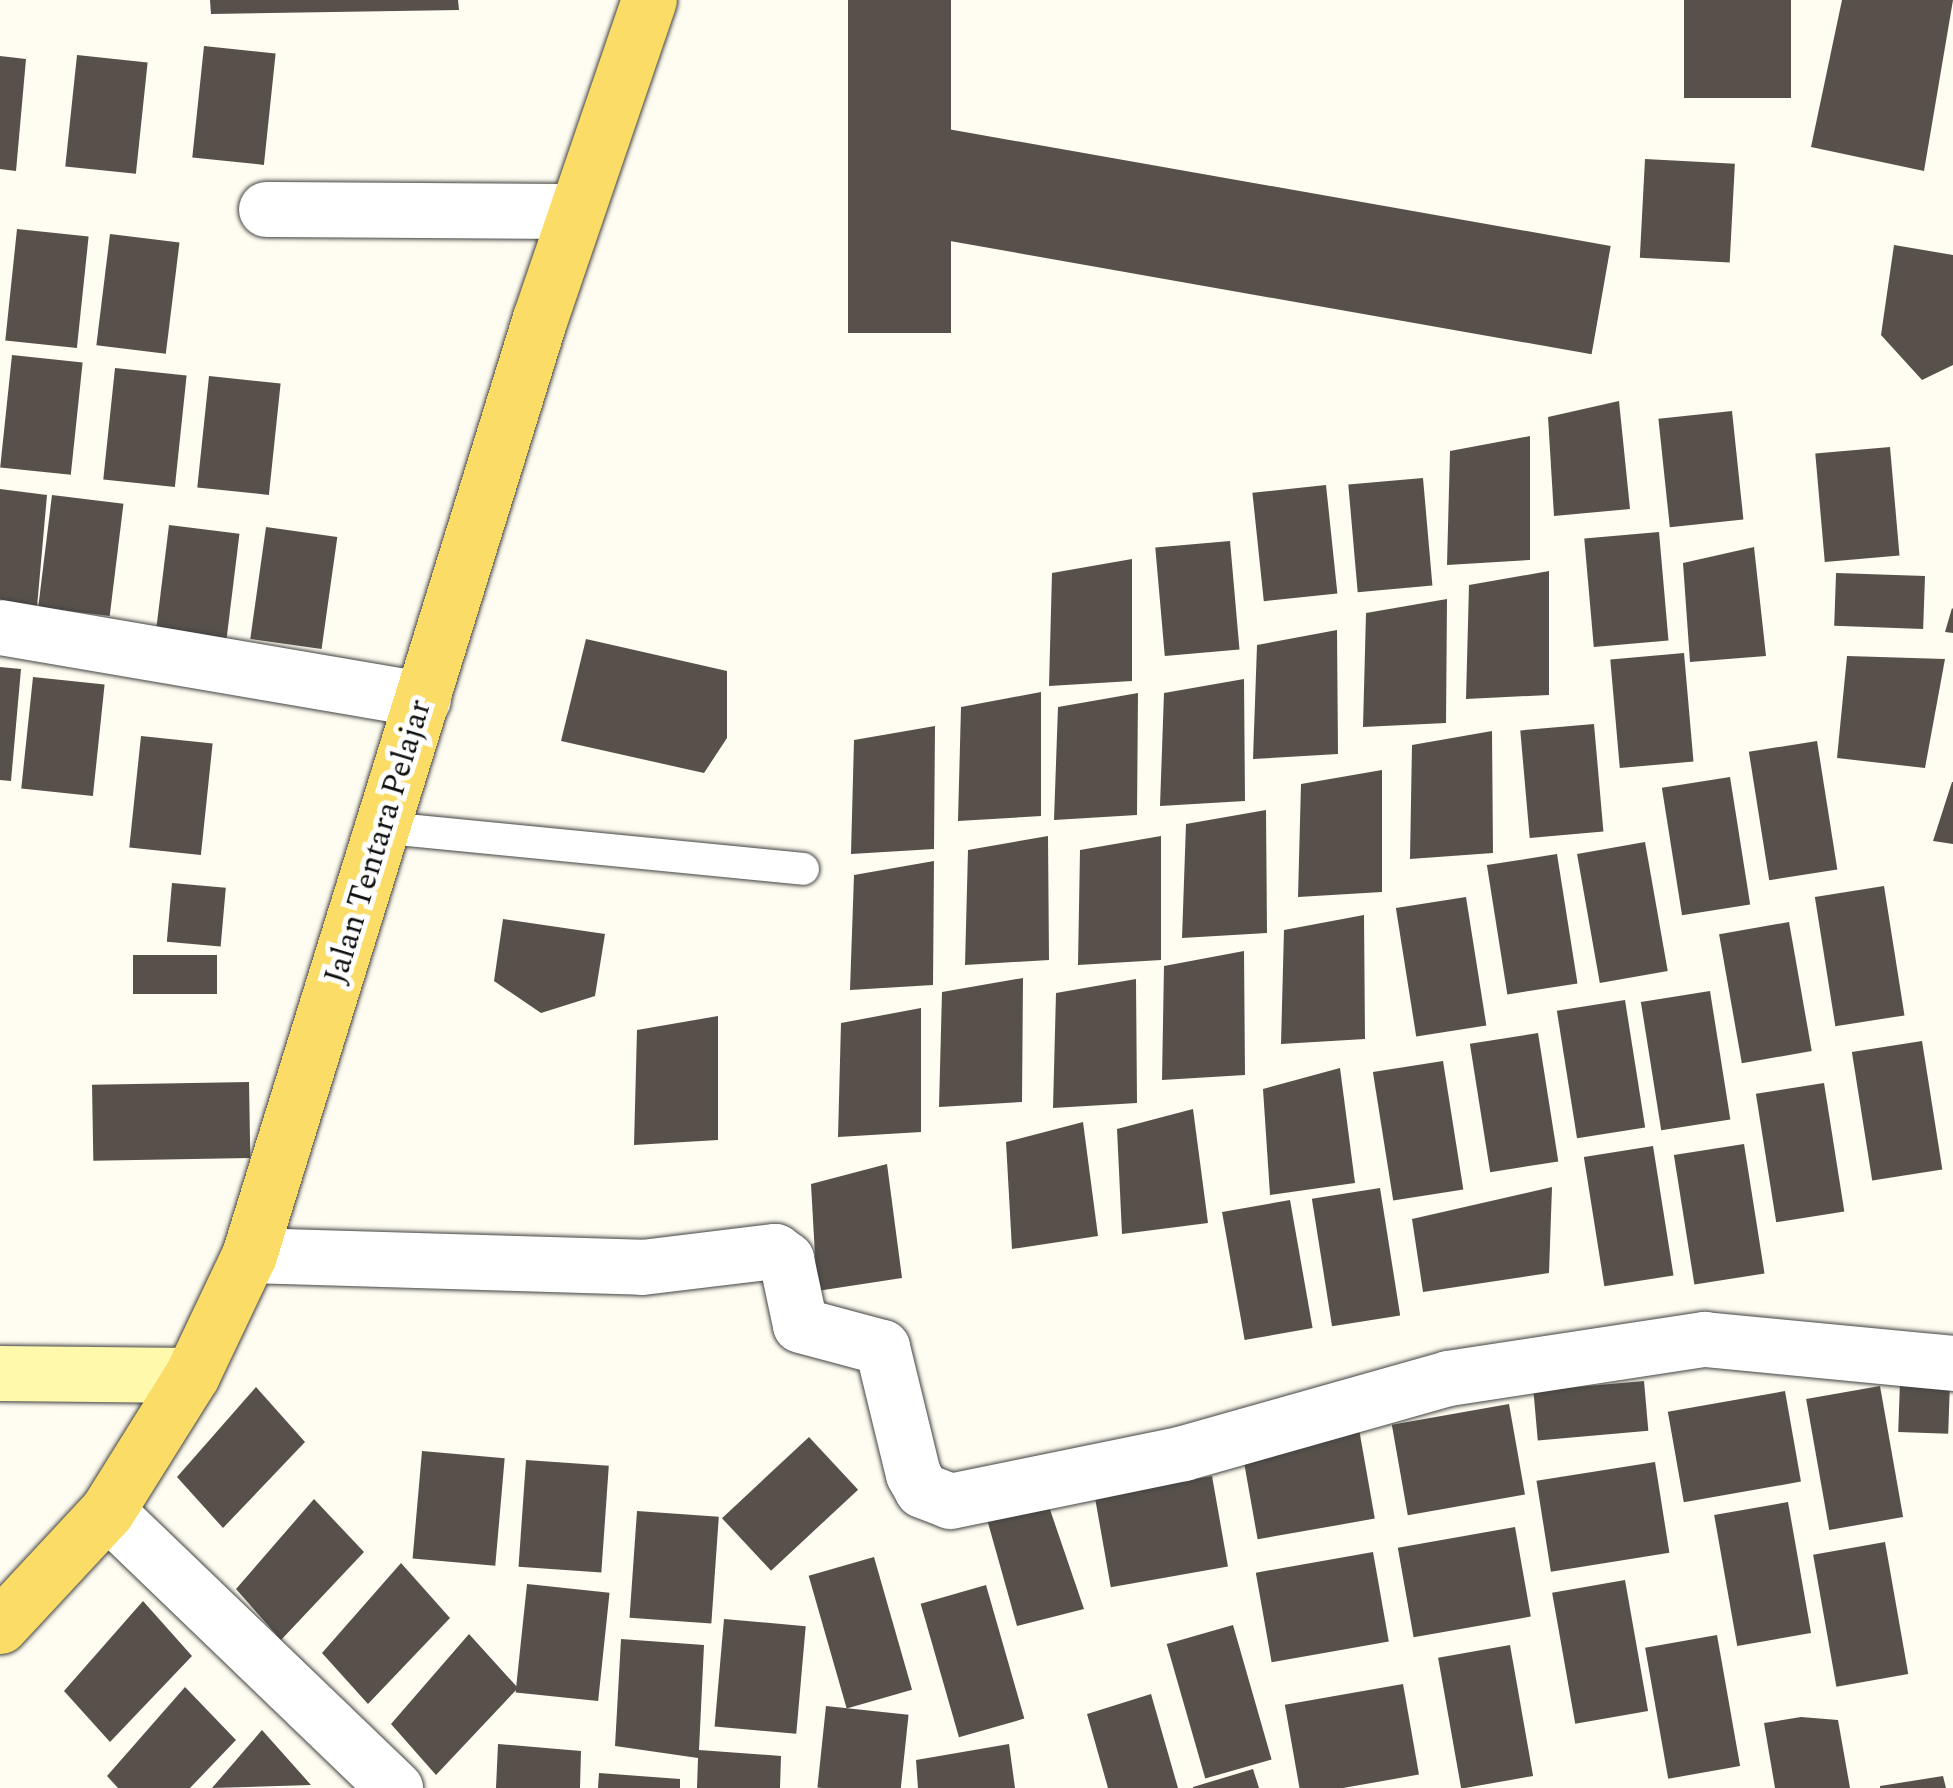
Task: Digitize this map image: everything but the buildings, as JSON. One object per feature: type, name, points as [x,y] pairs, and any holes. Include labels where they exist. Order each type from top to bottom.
[{"type":"main road","name":"Jalan Tentara Pelajar","points":[[0,1626],[107,1511],[192,1375],[249,1254],[386,828],[574,211],[648,0]]},
{"type":"street","points":[[266,208],[574,211]]},
{"type":"street","points":[[0,626],[423,699]]},
{"type":"street","points":[[249,1254],[642,1267],[775,1251],[786,1259],[800,1324],[882,1347],[913,1474],[922,1490],[950,1501],[1183,1453],[1448,1378],[1704,1338],[1953,1363]]},
{"type":"street","points":[[0,1372],[192,1375]]},
{"type":"street","points":[[107,1511],[395,1788]]},
{"type":"lane","points":[[386,828],[803,870]]}]
